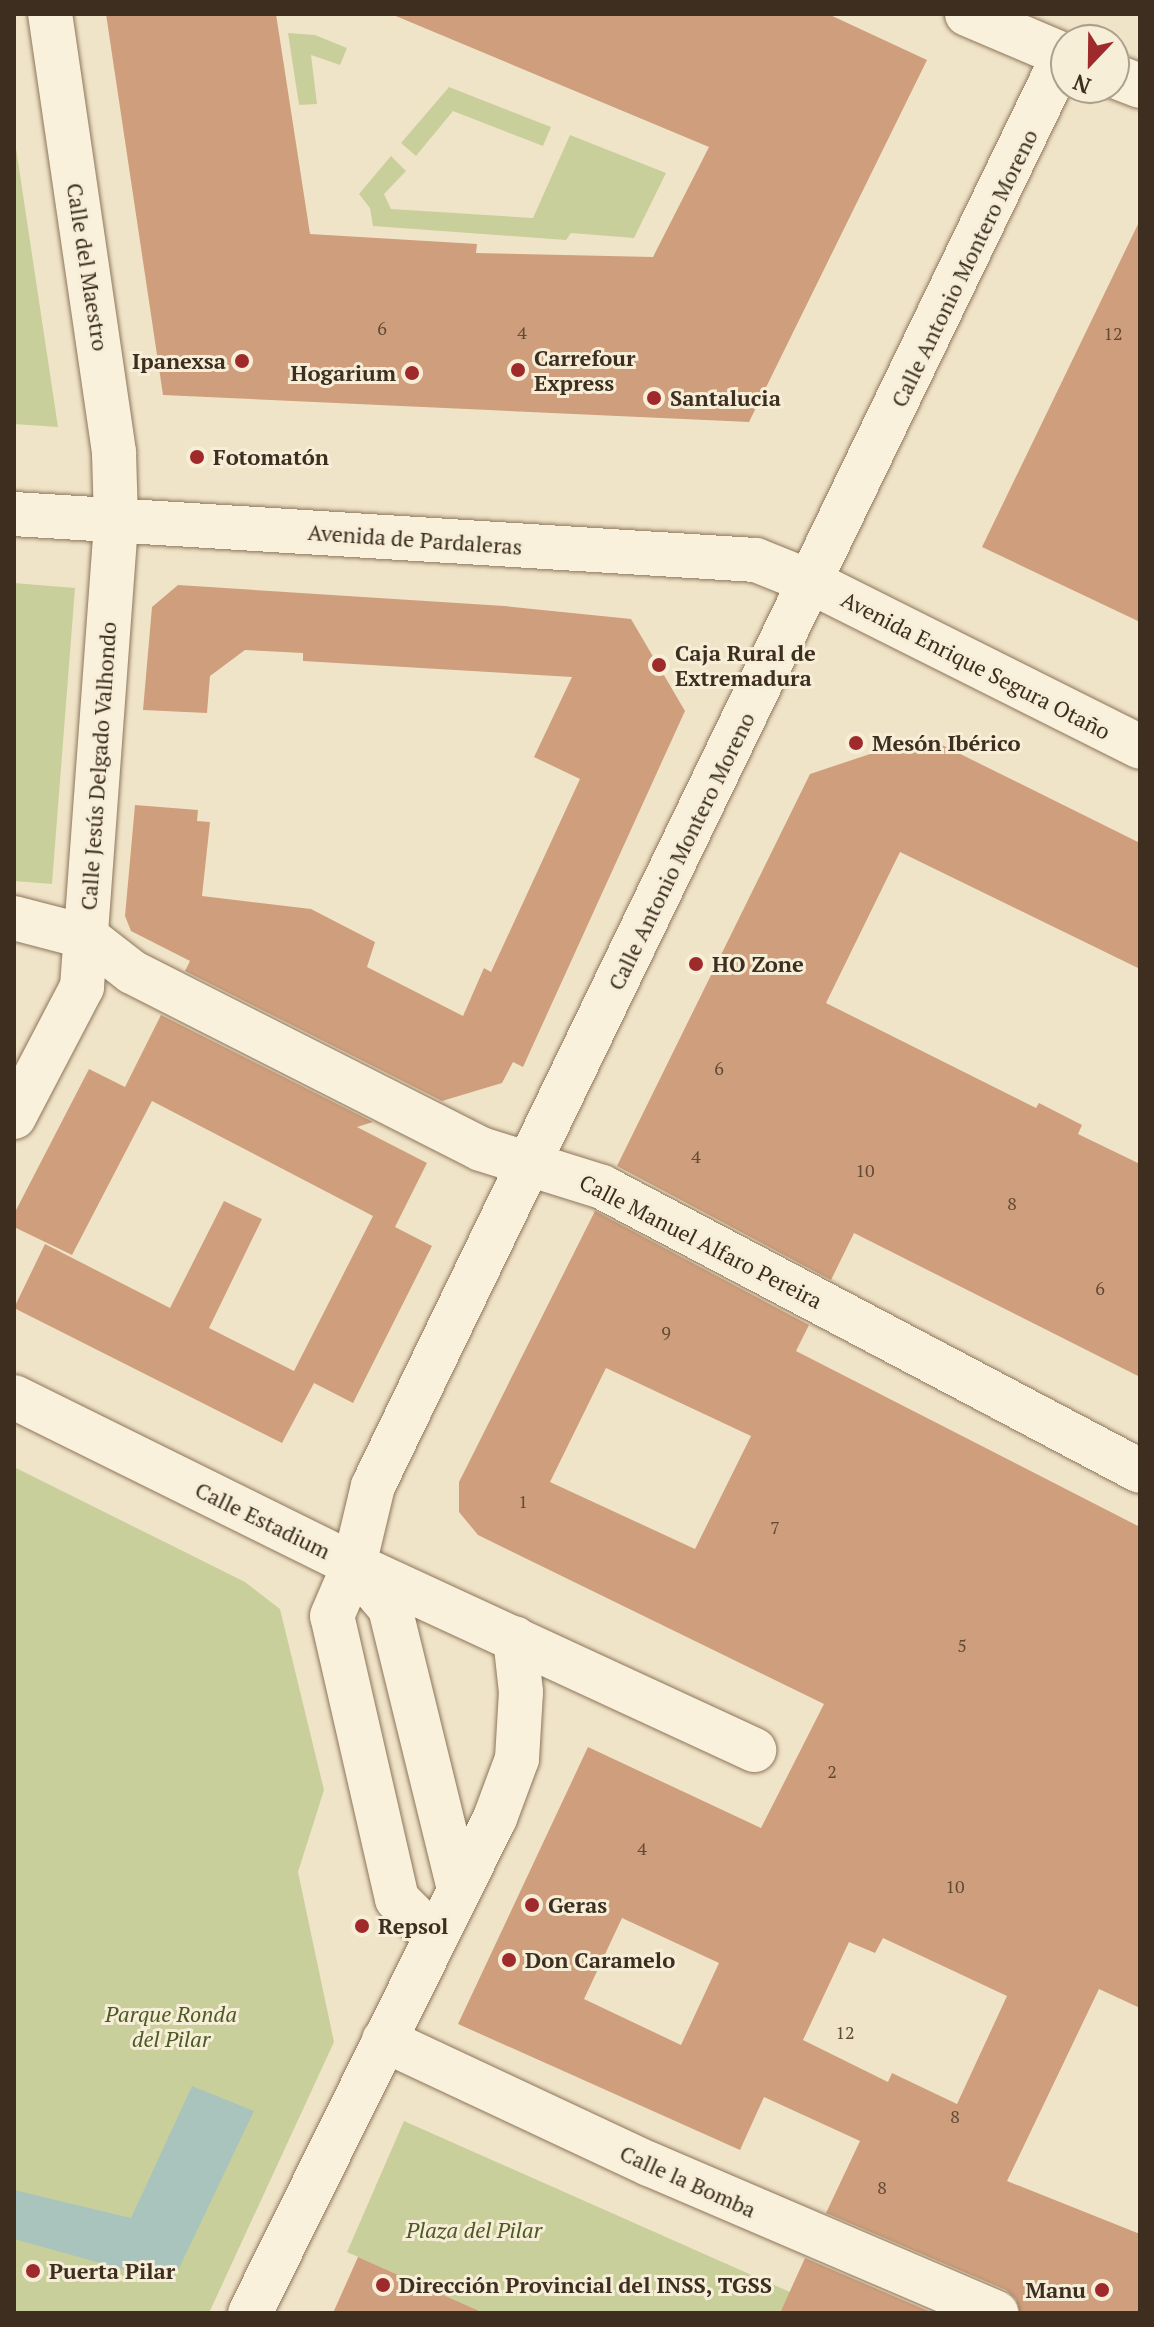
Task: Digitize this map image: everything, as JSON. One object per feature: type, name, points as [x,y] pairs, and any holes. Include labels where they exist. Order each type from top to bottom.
[{"type":"street","name":"Calle del Maestro","points":[[50,14],[114,452],[116,520]]},
{"type":"street","points":[[967,14],[1050,50]]},
{"type":"street","name":"Calle Antonio Montero Moreno","points":[[354,1565],[373,1486],[1050,87]]},
{"type":"street","name":"Avenida de Pardaleras","points":[[14,514],[756,560],[811,582]]},
{"type":"street","name":"Calle Jesús Delgado Valhondo","points":[[14,918],[87,937],[86,889],[116,520]]},
{"type":"street","name":"Avenida Enrique Segura Otaño","points":[[811,582],[1140,747]]},
{"type":"street","points":[[14,1117],[82,987],[87,937]]},
{"type":"street","name":"Calle Manuel Alfaro Pereira","points":[[87,937],[132,972],[481,1149],[532,1161],[602,1187],[1140,1471]]},
{"type":"street","name":"Calle Estadium","points":[[14,1397],[354,1565],[515,1638]]},
{"type":"street","points":[[434,1936],[397,1899],[332,1616],[354,1565],[390,1608],[459,1888]]},
{"type":"street","points":[[515,1638],[754,1750]]},
{"type":"street","points":[[250,2313],[495,1818],[517,1759],[521,1692],[515,1638]]},
{"type":"street","name":"Calle la Bomba","points":[[384,2040],[649,2164],[996,2313]]},
{"type":"green space","points":[[288,33],[315,35],[347,48],[340,65],[311,55],[317,104],[299,105]]},
{"type":"green space","points":[[449,87],[551,127],[543,146],[453,111],[416,156],[401,143]]},
{"type":"green space","points":[[14,135],[58,427],[14,424]]},
{"type":"green space","points":[[570,135],[666,173],[634,238],[571,233],[566,240],[373,226],[370,208],[359,194],[391,156],[406,171],[384,194],[391,209],[533,218]]},
{"type":"green space","points":[[14,583],[75,588],[52,884],[14,881]]},
{"type":"green space","name":"Parque Ronda del Pilar","points":[[14,1467],[245,1582],[280,1609],[324,1790],[298,1872],[334,2042],[209,2313],[14,2313]]},
{"type":"green space","name":"Plaza del Pilar","points":[[404,2121],[790,2292],[780,2313],[484,2313],[347,2252]]},
{"type":"water","points":[[192,2086],[254,2111],[172,2283],[14,2239],[14,2190],[131,2218]]},
{"type":"building","points":[[106,14],[276,14],[310,234],[477,244],[476,253],[653,257],[709,147],[391,14],[828,14],[927,60],[749,422],[163,395]]},
{"type":"building","points":[[1140,220],[1140,622],[982,547]]},
{"type":"building","points":[[178,585],[504,606],[631,619],[685,711],[523,1067],[513,1062],[502,1083],[442,1101],[185,971],[190,961],[131,931],[125,916],[135,805],[198,810],[197,821],[210,822],[202,896],[311,909],[375,942],[367,967],[463,1016],[484,968],[491,972],[580,779],[534,757],[572,677],[303,661],[303,653],[245,650],[210,676],[207,713],[143,710],[152,607]]},
{"type":"building","points":[[924,736],[1140,843],[1140,969],[900,852],[826,1003],[1036,1108],[1039,1103],[1082,1125],[1078,1134],[1140,1164],[1140,1377],[854,1233],[831,1280],[617,1166],[810,774]]},
{"type":"building","points":[[161,1015],[373,1122],[357,1127],[427,1163],[395,1227],[432,1246],[353,1403],[314,1383],[282,1443],[14,1308],[45,1244],[170,1308],[224,1201],[262,1219],[209,1328],[294,1371],[373,1216],[152,1101],[72,1255],[14,1227],[14,1214],[89,1069],[125,1087]]},
{"type":"building","points":[[595,1211],[809,1325],[796,1351],[1140,1527],[1140,2008],[1099,1989],[1007,2181],[1140,2234],[1140,2313],[1020,2313],[1016,2299],[1006,2290],[826,2213],[860,2141],[764,2097],[740,2150],[458,2024],[588,1747],[761,1828],[824,1704],[478,1535],[459,1512],[459,1482]],"holes":[[[606,1368],[751,1436],[695,1549],[550,1482]],[[622,1918],[719,1963],[681,2045],[584,1999]],[[883,1938],[1007,1996],[957,2104],[892,2073],[888,2082],[803,2040],[849,1942],[875,1953]]]},
{"type":"building","name":"Dirección Provincial del INSS, TGSS","points":[[358,2257],[484,2313],[333,2313]]},
{"type":"building","points":[[805,2258],[933,2313],[780,2313]]},
{"type":"place","name":"Ipanexsa","points":[[242,361]]},
{"type":"place","name":"Carrefour Express","points":[[518,370]]},
{"type":"place","name":"Hogarium","points":[[412,373]]},
{"type":"place","name":"Santalucia","points":[[654,398]]},
{"type":"place","name":"Fotomatón","points":[[197,457]]},
{"type":"place","name":"Caja Rural de Extremadura","points":[[659,665]]},
{"type":"place","name":"Mesón Ibérico","points":[[856,743]]},
{"type":"place","name":"HO Zone","points":[[696,964]]},
{"type":"place","name":"Geras","points":[[532,1905]]},
{"type":"place","name":"Repsol","points":[[362,1926]]},
{"type":"place","name":"Don Caramelo","points":[[509,1960]]},
{"type":"place","name":"Puerta Pilar","points":[[33,2271]]},
{"type":"place","name":"Dirección Provincial del INSS, TGSS","points":[[383,2285]]},
{"type":"place","name":"Manu","points":[[1102,2290]]}]
